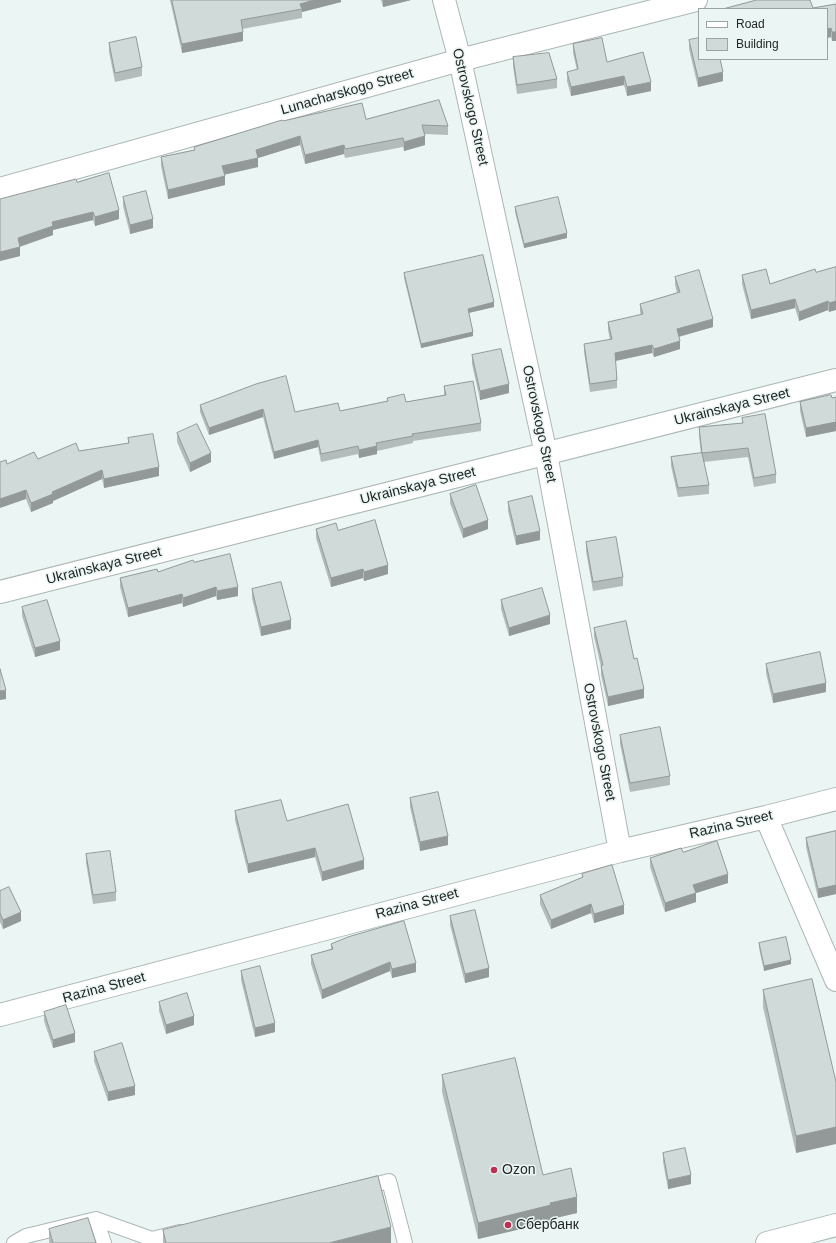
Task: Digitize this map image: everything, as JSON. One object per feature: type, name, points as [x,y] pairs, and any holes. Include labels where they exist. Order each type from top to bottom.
[{"type":"street","name":"Ostrovskogo Street","points":[[444,0],[460,60],[546,454],[620,851]]},
{"type":"street","name":"Lunacharskogo Street","points":[[0,189],[460,60],[696,0]]},
{"type":"street","name":"Ukrainskaya Street","points":[[0,592],[836,380]]},
{"type":"street","name":"Razina Street","points":[[0,1015],[620,851],[836,800]]},
{"type":"street","points":[[766,817],[836,980]]},
{"type":"street","points":[[767,1243],[836,1225]]},
{"type":"lane","points":[[351,1191],[389,1181],[405,1243]]},
{"type":"lane","points":[[14,1243],[26,1236],[96,1219],[152,1239],[190,1230]]},
{"type":"lane","points":[[96,1219],[104,1243]]},
{"type":"building","points":[[172,0],[314,0],[300,4],[302,9],[241,20],[243,32],[182,44]]},
{"type":"building","points":[[757,0],[810,0],[813,8],[727,8]]},
{"type":"building","points":[[836,4],[836,32],[832,32],[831,28],[828,29],[828,8],[813,8]]},
{"type":"building","points":[[136,37],[142,67],[115,73],[109,43]]},
{"type":"building","points":[[602,38],[607,62],[643,52],[651,82],[627,87],[624,76],[571,87],[567,72],[578,69],[573,44]]},
{"type":"building","points":[[698,38],[698,60],[720,60],[723,72],[698,78],[689,40]]},
{"type":"building","points":[[549,53],[557,79],[517,85],[513,57]]},
{"type":"building","points":[[439,100],[448,126],[422,125],[425,136],[404,142],[403,138],[345,149],[344,145],[305,155],[300,136],[256,150],[258,158],[222,166],[225,176],[168,190],[161,157],[195,150],[194,147],[282,120],[362,103],[366,119]]},
{"type":"building","points":[[109,173],[119,210],[95,217],[93,212],[52,222],[53,226],[18,238],[20,247],[0,252],[0,199],[76,179],[77,182]]},
{"type":"building","points":[[146,191],[153,219],[130,225],[123,197]]},
{"type":"building","points":[[558,197],[567,233],[524,244],[515,207]]},
{"type":"building","points":[[483,255],[494,302],[468,309],[473,332],[421,344],[404,273]]},
{"type":"building","points":[[836,267],[836,301],[829,303],[828,301],[799,312],[795,299],[751,310],[742,275],[766,269],[770,284],[815,269],[816,272]]},
{"type":"building","points":[[699,270],[713,319],[677,329],[680,341],[654,349],[652,345],[615,353],[617,380],[590,384],[584,344],[612,339],[608,322],[643,314],[640,304],[680,292],[675,277]]},
{"type":"building","points":[[501,349],[509,384],[480,391],[472,355]]},
{"type":"building","points":[[286,376],[295,412],[338,403],[340,411],[388,401],[387,398],[404,394],[406,402],[446,395],[444,386],[473,381],[481,423],[412,434],[413,436],[376,443],[377,446],[359,450],[358,446],[321,454],[318,440],[274,452],[263,409],[209,428],[200,405],[256,384]]},
{"type":"building","points":[[831,395],[832,398],[836,397],[836,422],[806,428],[800,402]]},
{"type":"building","points":[[765,414],[776,474],[754,478],[748,448],[702,453],[699,427],[743,423],[742,418]]},
{"type":"building","points":[[197,424],[211,453],[190,463],[177,433]]},
{"type":"building","points":[[153,434],[159,467],[104,479],[102,470],[31,503],[26,490],[0,499],[0,462],[6,460],[7,464],[34,452],[38,459],[76,443],[79,451],[129,443],[128,438]]},
{"type":"building","points":[[702,453],[709,485],[678,488],[671,457]]},
{"type":"building","points":[[476,485],[488,520],[463,529],[450,494]]},
{"type":"building","points":[[532,496],[540,531],[516,536],[508,502]]},
{"type":"building","points":[[375,520],[388,565],[364,572],[363,569],[331,578],[316,529],[336,523],[338,530]]},
{"type":"building","points":[[616,537],[623,577],[593,582],[586,542]]},
{"type":"building","points":[[230,554],[238,587],[217,591],[216,587],[183,598],[182,594],[128,608],[120,578],[157,569],[158,572],[193,560],[194,562]]},
{"type":"building","points":[[281,582],[291,620],[261,627],[252,589]]},
{"type":"building","points":[[542,588],[550,615],[509,628],[501,600]]},
{"type":"building","points":[[47,600],[60,641],[35,648],[22,607]]},
{"type":"building","points":[[626,621],[634,659],[637,658],[644,689],[608,697],[601,666],[603,665],[594,628]]},
{"type":"building","points":[[820,652],[826,683],[773,694],[766,664]]},
{"type":"building","points":[[0,669],[6,690],[0,691]]},
{"type":"building","points":[[660,727],[670,776],[630,783],[620,735]]},
{"type":"building","points":[[438,792],[448,836],[420,842],[410,798]]},
{"type":"building","points":[[281,800],[287,821],[348,804],[364,860],[322,872],[315,848],[248,864],[235,811]]},
{"type":"building","points":[[836,831],[836,885],[818,889],[806,838]]},
{"type":"building","points":[[717,841],[728,874],[693,885],[696,893],[665,903],[650,858],[681,848],[683,852]]},
{"type":"building","points":[[110,851],[116,892],[93,895],[86,854]]},
{"type":"building","points":[[612,865],[624,905],[594,914],[591,904],[551,920],[540,895],[583,877],[582,874]]},
{"type":"building","points":[[9,887],[21,912],[3,920],[0,913],[0,891]]},
{"type":"building","points":[[475,910],[489,968],[465,974],[450,916]]},
{"type":"building","points":[[404,921],[416,963],[392,969],[390,962],[322,990],[311,955],[333,949],[331,944],[348,937]]},
{"type":"building","points":[[786,937],[791,960],[764,966],[759,943]]},
{"type":"building","points":[[260,966],[275,1023],[255,1028],[241,971]]},
{"type":"building","points":[[812,979],[836,1082],[836,1127],[796,1136],[763,990]]},
{"type":"building","points":[[187,993],[194,1016],[166,1025],[159,1002]]},
{"type":"building","points":[[66,1005],[75,1033],[53,1040],[44,1012]]},
{"type":"building","points":[[122,1043],[135,1086],[108,1092],[94,1052]]},
{"type":"building","points":[[515,1058],[543,1175],[571,1168],[577,1197],[478,1223],[442,1075]]},
{"type":"building","points":[[685,1148],[691,1175],[668,1180],[663,1153]]},
{"type":"building","points":[[378,1176],[391,1227],[329,1243],[166,1243],[163,1230]]},
{"type":"building","points":[[88,1218],[96,1243],[53,1243],[49,1229]]},
{"type":"place","name":"Ozon","points":[[494,1170]]},
{"type":"place","name":"Сбербанк","points":[[508,1225]]}]
